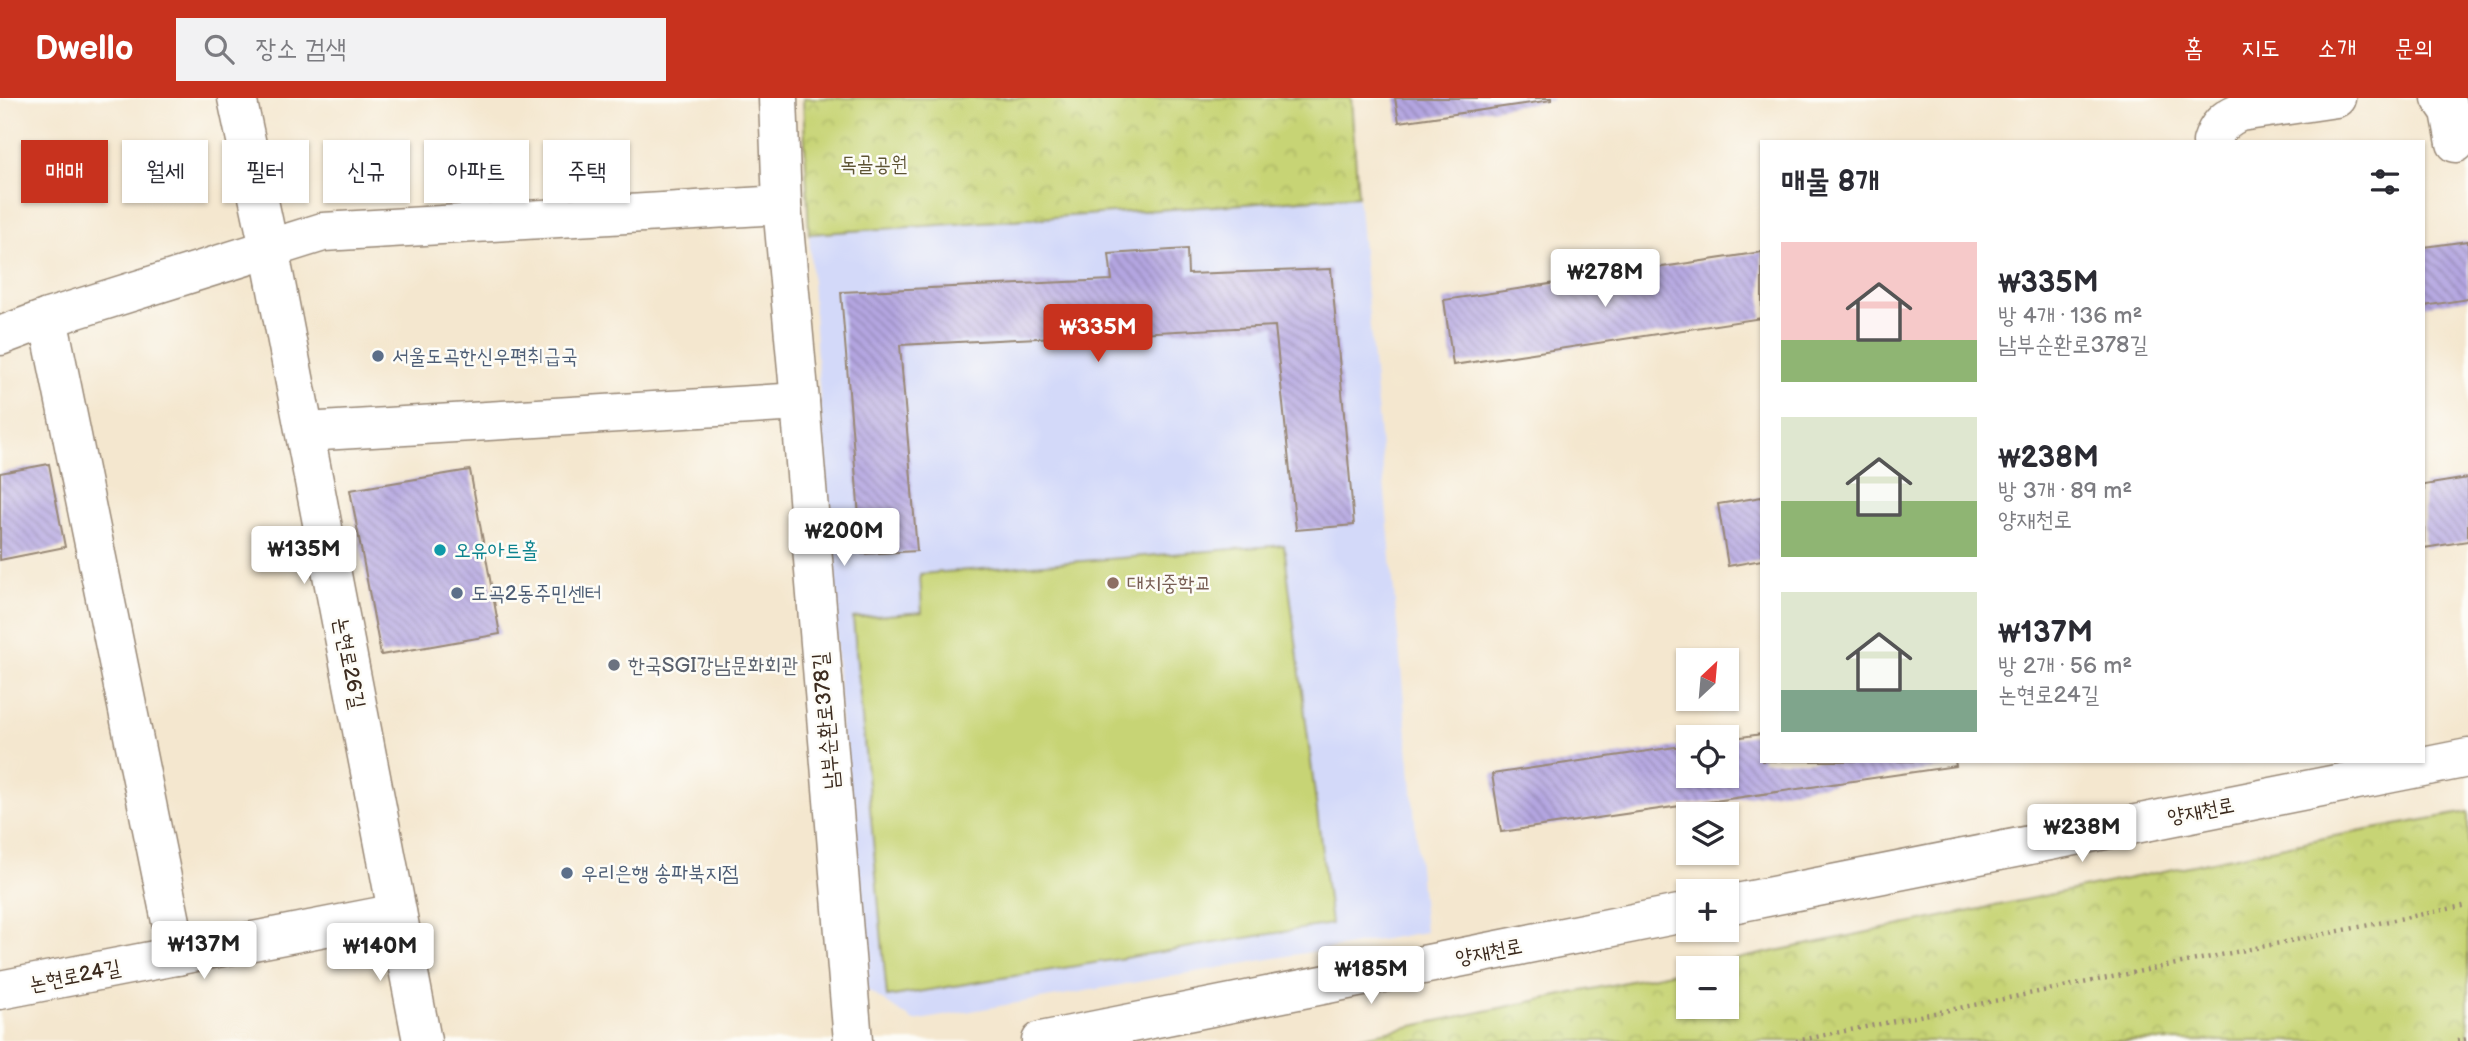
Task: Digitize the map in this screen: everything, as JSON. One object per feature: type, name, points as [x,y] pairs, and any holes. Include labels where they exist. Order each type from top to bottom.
[{"type":"street","name":"논현로26길","points":[[237,98],[269,248],[422,1041]]},
{"type":"street","name":"남부순환로378길","points":[[778,98],[782,205],[853,1041]]},
{"type":"street","points":[[2214,140],[2216,130],[2227,117],[2239,111],[2336,98]]},
{"type":"street","points":[[2441,98],[2450,111],[2456,143]]},
{"type":"street","points":[[0,336],[48,318],[323,232],[782,205]]},
{"type":"street","points":[[48,318],[178,956]]},
{"type":"street","points":[[305,432],[800,402]]},
{"type":"street","name":"양재천로","points":[[1739,903],[2468,758]]},
{"type":"street","name":"논현로24길","points":[[0,990],[397,912]]},
{"type":"street","name":"양재천로","points":[[1041,1041],[1676,915]]},
{"type":"path","points":[[1796,1041],[2468,905]]},
{"type":"path","points":[[2457,1041],[2468,1039]]},
{"type":"shaded area","name":"대치중학교","points":[[1358,196],[1425,932],[914,1021],[858,984],[809,234]]},
{"type":"green space","name":"독골공원","points":[[803,98],[1351,98],[1358,196],[809,234]]},
{"type":"green space","points":[[1284,545],[1331,924],[887,997],[853,618],[922,612],[920,574]]},
{"type":"green space","points":[[2468,812],[2468,1041],[1340,1041],[1676,972],[1676,1019],[1739,1019],[1739,959],[2329,837]]},
{"type":"building","points":[[1395,98],[1552,98],[1552,100],[1399,122]]},
{"type":"building","points":[[2468,241],[2468,299],[2425,306],[2425,247]]},
{"type":"building","points":[[1187,249],[1188,274],[1331,269],[1354,525],[1296,530],[1275,326],[900,345],[917,551],[862,554],[841,292],[1112,280],[1109,254]]},
{"type":"building","points":[[1760,252],[1760,318],[1453,365],[1444,300]]},
{"type":"building","points":[[49,464],[65,547],[0,560],[0,473]]},
{"type":"building","points":[[470,470],[500,634],[381,655],[350,490]]},
{"type":"building","points":[[2468,478],[2468,541],[2425,548],[2425,485]]},
{"type":"building","points":[[1760,497],[1760,560],[1728,566],[1718,504]]},
{"type":"building","points":[[1760,734],[1760,763],[1955,763],[1956,766],[1708,802],[1676,802],[1676,807],[1501,832],[1492,774],[1676,747],[1676,788],[1739,788],[1739,737]]},
{"type":"place","name":"서울도곡한신우편취급국","points":[[378,356]]},
{"type":"place","name":"오유아트홀","points":[[440,550]]},
{"type":"place","name":"대치중학교","points":[[1113,583]]},
{"type":"place","name":"도곡2동주민센터","points":[[457,593]]},
{"type":"place","name":"한국SGI강남문화회관","points":[[614,665]]},
{"type":"place","name":"우리은행 송파북지점","points":[[567,873]]}]
